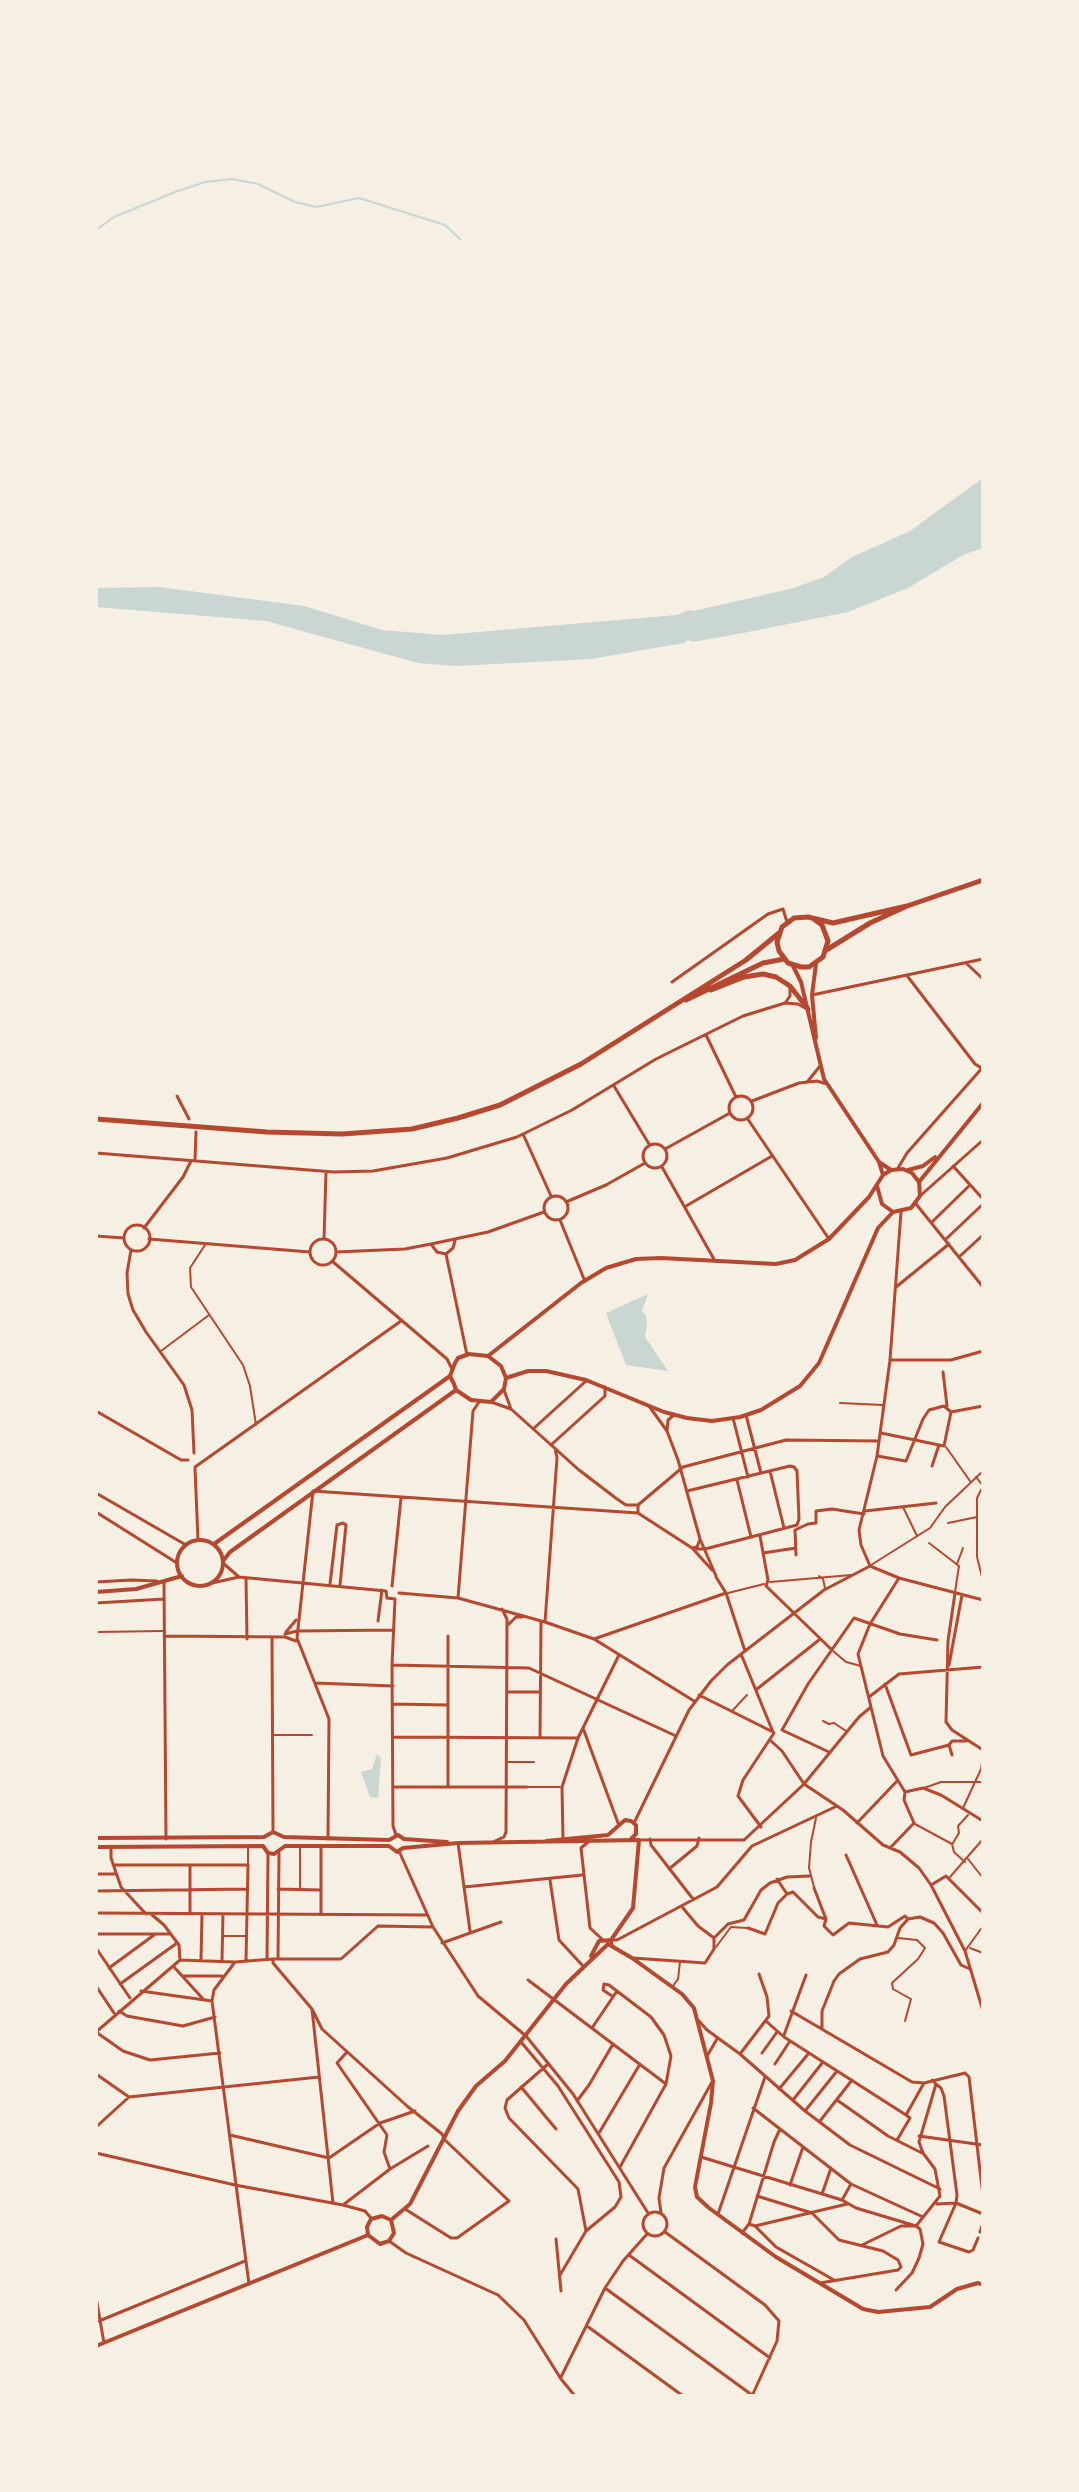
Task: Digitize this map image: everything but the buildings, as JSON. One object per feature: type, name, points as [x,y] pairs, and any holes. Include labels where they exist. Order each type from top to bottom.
[{"type":"main road","points":[[779,933],[777,942],[784,959],[793,966],[809,967],[827,950],[870,923],[907,906],[983,880]]},
{"type":"main road","points":[[96,1119],[296,1133],[342,1134],[412,1129],[500,1105],[581,1064],[757,953],[787,922],[801,917],[833,923],[907,906]]},
{"type":"main road","points":[[815,920],[826,933],[827,950]]},
{"type":"main road","points":[[664,1011],[763,963],[784,959]]},
{"type":"main road","points":[[702,992],[718,989],[744,977],[763,974],[776,977],[790,986],[808,1009]]},
{"type":"street","points":[[672,982],[768,914],[783,909],[787,922]]},
{"type":"street","points":[[812,995],[983,959]]},
{"type":"street","points":[[808,1081],[819,1063],[812,995],[816,963]]},
{"type":"street","points":[[966,963],[983,979]]},
{"type":"street","points":[[793,966],[801,982],[819,1063],[827,1084],[879,1162],[883,1175]]},
{"type":"street","points":[[898,1168],[907,1153],[982,1068],[975,1064],[908,977]]},
{"type":"street","points":[[785,1003],[790,996],[790,986]]},
{"type":"street","points":[[96,1153],[326,1172],[373,1171],[412,1165],[491,1146],[523,1134],[572,1110],[656,1059],[743,1016],[785,1003],[808,1009]]},
{"type":"street","points":[[705,1034],[736,1097]]},
{"type":"street","points":[[752,1101],[808,1081],[827,1084]]},
{"type":"street","points":[[614,1086],[650,1145]]},
{"type":"street","points":[[177,1096],[189,1119]]},
{"type":"street","points":[[745,1096],[752,1101],[753,1111],[747,1118],[737,1119],[730,1113],[730,1104],[736,1097],[745,1096]]},
{"type":"street","points":[[919,1182],[983,1103]]},
{"type":"street","points":[[665,1149],[730,1113]]},
{"type":"street","points":[[747,1118],[829,1239]]},
{"type":"street","points":[[144,1228],[193,1161],[196,1132]]},
{"type":"street","points":[[523,1134],[551,1197]]},
{"type":"street","points":[[877,1186],[882,1204],[893,1212],[901,1212],[916,1204],[920,1196],[983,1140]]},
{"type":"street","points":[[658,1144],[665,1149],[667,1159],[662,1167],[652,1168],[645,1163],[643,1153],[650,1145],[658,1144]]},
{"type":"street","points":[[488,1356],[606,1268],[636,1259],[776,1264],[795,1260],[829,1239],[877,1186],[883,1175],[898,1168],[907,1170],[923,1166],[941,1154]]},
{"type":"street","points":[[684,1207],[772,1156]]},
{"type":"street","points":[[879,1162],[891,1170]]},
{"type":"street","points":[[566,1202],[606,1185],[645,1163]]},
{"type":"street","points":[[896,1287],[947,1242],[983,1201],[953,1166]]},
{"type":"street","points":[[662,1167],[715,1261]]},
{"type":"street","points":[[907,1170],[919,1182],[920,1196]]},
{"type":"street","points":[[324,1239],[326,1172]]},
{"type":"street","points":[[931,1223],[970,1185]]},
{"type":"street","points":[[544,1212],[545,1204],[551,1197],[560,1197],[566,1202],[567,1213],[560,1220]]},
{"type":"street","points":[[916,1204],[983,1287]]},
{"type":"street","points":[[544,1212],[551,1219],[560,1220]]},
{"type":"street","points":[[336,1252],[405,1249],[455,1240],[544,1212]]},
{"type":"street","points":[[506,1378],[528,1371],[546,1371],[587,1380],[674,1415],[712,1421],[746,1415],[781,1399],[807,1379],[819,1363],[882,1221],[893,1212]]},
{"type":"street","points":[[901,1212],[881,1433],[859,1537],[870,1566],[899,1578],[983,1600]]},
{"type":"street","points":[[560,1220],[585,1281]]},
{"type":"street","points":[[124,1238],[133,1226],[144,1228]]},
{"type":"street","points":[[131,1250],[145,1248],[149,1239],[144,1228]]},
{"type":"street","points":[[959,1257],[983,1235]]},
{"type":"street","points":[[96,1236],[124,1238]]},
{"type":"street","points":[[124,1238],[131,1250],[127,1273],[133,1310],[176,1372],[189,1397],[194,1426],[194,1453],[201,1461]]},
{"type":"street","points":[[149,1239],[310,1252]]},
{"type":"street","points":[[324,1239],[332,1243],[336,1252],[328,1264],[318,1264],[310,1252],[314,1242],[324,1239]]},
{"type":"street","points":[[446,1254],[453,1248],[455,1240]]},
{"type":"street","points":[[205,1244],[190,1268],[191,1287],[243,1365],[256,1425]]},
{"type":"street","points":[[431,1244],[437,1252],[446,1254]]},
{"type":"street","points":[[446,1254],[467,1355]]},
{"type":"street","points":[[332,1261],[447,1359],[452,1369]]},
{"type":"street","points":[[161,1351],[210,1314]]},
{"type":"street","points":[[198,1540],[195,1467],[401,1321]]},
{"type":"street","points":[[890,1360],[951,1360],[983,1351]]},
{"type":"street","points":[[442,1355],[458,1358],[488,1356],[501,1366],[511,1409]]},
{"type":"street","points":[[214,1544],[450,1376],[458,1358]]},
{"type":"street","points":[[943,1372],[947,1406],[951,1412]]},
{"type":"street","points":[[450,1376],[456,1390],[479,1402],[491,1402],[511,1409],[571,1462],[617,1499],[631,1506],[638,1505],[683,1467],[741,1451],[786,1440],[879,1441]]},
{"type":"street","points":[[533,1429],[587,1380]]},
{"type":"street","points":[[553,1446],[605,1396],[605,1387]]},
{"type":"street","points":[[491,1402],[504,1389]]},
{"type":"street","points":[[212,1583],[221,1573],[223,1562],[230,1552],[456,1390]]},
{"type":"street","points":[[458,1598],[473,1411],[479,1402]]},
{"type":"street","points":[[840,1403],[884,1405]]},
{"type":"street","points":[[648,1405],[667,1431],[700,1539],[726,1593],[743,1653],[774,1733],[742,1783],[738,1796],[759,1829]]},
{"type":"street","points":[[877,1456],[906,1461],[929,1410],[947,1406]]},
{"type":"street","points":[[951,1412],[983,1406]]},
{"type":"street","points":[[96,1411],[181,1460],[188,1460]]},
{"type":"street","points":[[932,1466],[951,1412]]},
{"type":"street","points":[[667,1431],[668,1420],[674,1415]]},
{"type":"street","points":[[746,1415],[761,1473]]},
{"type":"street","points":[[733,1418],[748,1477]]},
{"type":"street","points":[[881,1433],[941,1446],[970,1482]]},
{"type":"street","points":[[540,1738],[543,1621],[556,1465],[553,1446]]},
{"type":"street","points":[[194,1453],[188,1460],[189,1465],[195,1467]]},
{"type":"street","points":[[556,1465],[571,1462]]},
{"type":"street","points":[[687,1491],[794,1467],[797,1471],[799,1519],[795,1528],[796,1555]]},
{"type":"street","points":[[770,1471],[784,1528]]},
{"type":"street","points":[[634,1823],[694,1701],[721,1670],[824,1590],[870,1566],[930,1528],[945,1507],[983,1471]]},
{"type":"street","points":[[976,1477],[983,1489],[977,1498],[977,1557],[983,1581]]},
{"type":"street","points":[[737,1480],[751,1537]]},
{"type":"street","points":[[313,1491],[638,1513],[693,1548],[716,1576]]},
{"type":"street","points":[[313,1491],[297,1631],[298,1643],[329,1719],[328,1839]]},
{"type":"street","points":[[96,1493],[186,1545]]},
{"type":"street","points":[[392,1586],[401,1498]]},
{"type":"street","points":[[614,1512],[617,1499]]},
{"type":"street","points":[[693,1548],[705,1549],[784,1528],[816,1523],[816,1511],[864,1512],[936,1503],[945,1507]]},
{"type":"street","points":[[638,1505],[638,1513]]},
{"type":"street","points":[[903,1507],[918,1537]]},
{"type":"street","points":[[96,1512],[177,1563],[182,1576],[192,1584],[246,1577],[384,1590],[392,1586]]},
{"type":"street","points":[[948,1523],[977,1517]]},
{"type":"street","points":[[330,1584],[337,1525],[343,1523],[346,1525],[340,1585]]},
{"type":"street","points":[[759,1535],[766,1583],[819,1640],[846,1662],[861,1666]]},
{"type":"street","points":[[693,1548],[699,1545],[700,1539]]},
{"type":"street","points":[[177,1563],[181,1550],[198,1540],[214,1544],[223,1562],[239,1577]]},
{"type":"street","points":[[929,1543],[959,1566],[948,1641],[946,1722],[952,1730],[983,1752],[963,1808]]},
{"type":"street","points":[[763,1553],[796,1548]]},
{"type":"street","points":[[957,1565],[963,1548]]},
{"type":"street","points":[[594,1639],[726,1593],[766,1583],[852,1575]]},
{"type":"street","points":[[96,1592],[136,1589],[182,1576]]},
{"type":"street","points":[[818,1576],[823,1579],[824,1590]]},
{"type":"street","points":[[246,1577],[247,1639]]},
{"type":"street","points":[[899,1578],[870,1624],[859,1649],[861,1666],[885,1760],[905,1792],[904,1800],[914,1823],[952,1844]]},
{"type":"street","points":[[96,1582],[164,1582]]},
{"type":"street","points":[[164,1582],[166,1839]]},
{"type":"street","points":[[392,1586],[399,1593]]},
{"type":"street","points":[[384,1590],[387,1598],[395,1599]]},
{"type":"street","points":[[378,1621],[384,1590]]},
{"type":"street","points":[[399,1593],[458,1598],[543,1621],[594,1639],[694,1701]]},
{"type":"street","points":[[399,1593],[395,1599],[392,1665],[393,1826],[396,1835],[404,1839],[458,1843]]},
{"type":"street","points":[[948,1669],[962,1595]]},
{"type":"street","points":[[96,1603],[164,1599]]},
{"type":"street","points":[[495,1841],[504,1837],[506,1832],[507,1619],[502,1609]]},
{"type":"street","points":[[507,1626],[516,1617],[526,1616]]},
{"type":"street","points":[[285,1634],[298,1617]]},
{"type":"street","points":[[699,1695],[774,1733],[782,1730],[802,1694],[854,1618],[900,1634],[948,1641]]},
{"type":"street","points":[[275,1638],[297,1631],[393,1630]]},
{"type":"street","points":[[96,1632],[290,1638],[298,1643]]},
{"type":"street","points":[[448,1636],[448,1787]]},
{"type":"street","points":[[273,1832],[275,1638]]},
{"type":"street","points":[[757,1689],[819,1640]]},
{"type":"street","points":[[563,1839],[562,1787],[578,1738],[619,1655]]},
{"type":"street","points":[[392,1665],[529,1668],[676,1736]]},
{"type":"street","points":[[869,1697],[899,1674],[983,1667]]},
{"type":"street","points":[[315,1683],[393,1686]]},
{"type":"street","points":[[885,1684],[911,1755],[949,1745],[952,1741],[968,1741]]},
{"type":"street","points":[[507,1692],[541,1692]]},
{"type":"street","points":[[732,1711],[747,1695]]},
{"type":"street","points":[[393,1704],[448,1705]]},
{"type":"street","points":[[744,1840],[804,1784],[871,1707]]},
{"type":"street","points":[[823,1721],[834,1723],[847,1732]]},
{"type":"street","points":[[583,1728],[617,1826],[618,1837],[626,1840]]},
{"type":"street","points":[[782,1730],[830,1753]]},
{"type":"street","points":[[273,1735],[312,1735]]},
{"type":"street","points":[[322,1735],[329,1735]]},
{"type":"street","points":[[393,1737],[578,1738]]},
{"type":"street","points":[[771,1741],[782,1751],[804,1784],[837,1806],[883,1845],[891,1847],[919,1868],[966,1949],[983,2011]]},
{"type":"street","points":[[949,1745],[952,1755]]},
{"type":"street","points":[[507,1762],[534,1762]]},
{"type":"street","points":[[857,1823],[898,1780]]},
{"type":"street","points":[[905,1792],[941,1782],[983,1782]]},
{"type":"street","points":[[393,1787],[562,1787]]},
{"type":"street","points":[[923,1788],[983,1821]]},
{"type":"street","points":[[391,2220],[405,2209],[458,2111],[476,2086],[505,2061],[552,2000],[604,1945],[614,1943],[717,1887],[752,1846],[837,1806]]},
{"type":"street","points":[[969,1813],[958,1826],[959,1833],[952,1844],[954,1852],[983,1878]]},
{"type":"street","points":[[816,1817],[811,1842],[810,1876],[826,1919],[824,1926],[833,1935],[849,1923],[888,1927],[905,1916],[908,1919],[920,1917],[934,1923],[961,1965],[971,1970]]},
{"type":"street","points":[[541,1842],[608,1835],[628,1820],[648,1839],[693,1899]]},
{"type":"street","points":[[891,1847],[914,1823]]},
{"type":"street","points":[[626,1840],[637,1831]]},
{"type":"street","points":[[96,1838],[264,1837],[273,1832]]},
{"type":"street","points":[[273,1832],[284,1837],[389,1843]]},
{"type":"street","points":[[285,1846],[389,1843],[396,1835]]},
{"type":"street","points":[[264,1837],[263,1846],[268,1853],[267,1959]]},
{"type":"street","points":[[284,1837],[285,1846],[279,1853],[273,1963],[312,2009],[322,2029],[442,2134],[509,2201],[457,2238],[451,2238],[405,2209]]},
{"type":"street","points":[[389,1843],[394,1851],[495,1841],[588,1842],[687,1838],[744,1840],[752,1846]]},
{"type":"street","points":[[669,1869],[697,1846],[699,1838]]},
{"type":"street","points":[[404,1839],[401,1850],[442,1943],[478,1996],[526,2036],[577,2101],[648,2213]]},
{"type":"street","points":[[931,1885],[949,1877],[983,1839]]},
{"type":"street","points":[[614,1943],[633,1908],[639,1840]]},
{"type":"street","points":[[588,1842],[581,1848],[590,1928],[600,1939],[614,1943],[689,2001],[698,2020],[713,2081],[695,2187],[697,2197],[776,2257],[863,2309],[878,2312],[930,2307],[957,2289],[978,2283],[983,2285]]},
{"type":"street","points":[[458,1843],[470,1931]]},
{"type":"street","points":[[980,1843],[983,1849]]},
{"type":"street","points":[[246,1960],[248,1846]]},
{"type":"street","points":[[96,1847],[263,1846]]},
{"type":"street","points":[[300,1846],[300,1889]]},
{"type":"street","points":[[321,1846],[321,1914]]},
{"type":"street","points":[[111,1847],[113,1865],[125,1891],[171,1934],[177,1943],[180,1960]]},
{"type":"street","points":[[268,1853],[279,1853]]},
{"type":"street","points":[[846,1855],[878,1926]]},
{"type":"street","points":[[113,1865],[248,1865]]},
{"type":"street","points":[[190,1865],[190,1914]]},
{"type":"street","points":[[96,1874],[116,1874]]},
{"type":"street","points":[[464,1887],[582,1875]]},
{"type":"street","points":[[714,1949],[714,1938],[728,1924],[744,1920],[761,1890],[777,1879],[810,1876]]},
{"type":"street","points":[[949,1877],[983,1913]]},
{"type":"street","points":[[550,1879],[559,1940],[583,1966]]},
{"type":"street","points":[[777,1879],[787,1894]]},
{"type":"street","points":[[96,1891],[247,1889]]},
{"type":"street","points":[[278,1889],[321,1890]]},
{"type":"street","points":[[632,1958],[705,1963],[731,1927],[748,1928],[765,1934],[774,1909],[787,1894],[797,1894],[818,1917],[826,1919]]},
{"type":"street","points":[[129,1914],[133,1900]]},
{"type":"street","points":[[682,1907],[698,1926],[714,1938]]},
{"type":"street","points":[[96,1913],[428,1915]]},
{"type":"street","points":[[201,1960],[202,1914]]},
{"type":"street","points":[[222,1960],[223,1914]]},
{"type":"street","points":[[378,1915],[378,1926]]},
{"type":"street","points":[[822,2028],[821,2019],[834,1981],[846,1967],[860,1959],[888,1952],[908,1919]]},
{"type":"street","points":[[442,1943],[501,1922]]},
{"type":"street","points":[[221,2053],[150,2060],[123,2051],[96,2032],[180,1960],[341,1959],[378,1926],[433,1927]]},
{"type":"street","points":[[966,1949],[983,1926]]},
{"type":"street","points":[[96,1934],[171,1934]]},
{"type":"street","points":[[109,1968],[154,1935]]},
{"type":"street","points":[[223,1936],[247,1936]]},
{"type":"street","points":[[897,1938],[917,1940],[925,1948],[918,1959],[892,1983],[893,1989],[911,1999],[905,2021]]},
{"type":"street","points":[[598,1952],[600,1939]]},
{"type":"street","points":[[589,1961],[600,1939]]},
{"type":"street","points":[[120,1984],[177,1943]]},
{"type":"street","points":[[96,1948],[131,2000]]},
{"type":"street","points":[[966,1949],[983,1953]]},
{"type":"street","points":[[672,1987],[678,1979],[680,1961]]},
{"type":"street","points":[[235,1962],[214,1990],[212,2001],[249,2285]]},
{"type":"street","points":[[174,1967],[205,2002]]},
{"type":"street","points":[[740,2054],[769,2016],[767,1997],[759,1974]]},
{"type":"street","points":[[784,2037],[806,1975]]},
{"type":"street","points":[[182,1976],[223,1976]]},
{"type":"street","points":[[528,1980],[666,2084]]},
{"type":"street","points":[[612,1996],[603,1990],[604,1984],[651,2017],[660,2027],[671,2056],[666,2084],[620,2167]]},
{"type":"street","points":[[96,1986],[117,2012],[127,2016],[183,2026],[215,2017]]},
{"type":"street","points":[[141,1991],[212,2001]]},
{"type":"street","points":[[591,2028],[617,1991]]},
{"type":"street","points":[[312,2009],[333,2203]]},
{"type":"street","points":[[791,2011],[912,2082],[934,2082],[965,2073],[969,2077],[983,2196]]},
{"type":"street","points":[[698,2020],[792,2101],[850,2145],[940,2189]]},
{"type":"street","points":[[767,2022],[784,2037],[910,2118],[897,2140]]},
{"type":"street","points":[[762,2053],[777,2032]]},
{"type":"street","points":[[702,2041],[711,2034]]},
{"type":"street","points":[[706,2057],[717,2039]]},
{"type":"street","points":[[775,2064],[790,2041]]},
{"type":"street","points":[[521,2042],[558,2086],[619,2182],[621,2197],[615,2207],[586,2231],[560,2275]]},
{"type":"street","points":[[577,2101],[613,2044]]},
{"type":"street","points":[[347,2052],[337,2063],[382,2123],[387,2135],[384,2152],[390,2169]]},
{"type":"street","points":[[779,2089],[809,2053]]},
{"type":"street","points":[[792,2101],[823,2062]]},
{"type":"street","points":[[548,2064],[507,2100],[505,2108],[509,2118],[578,2189],[586,2231]]},
{"type":"street","points":[[598,2134],[640,2064]]},
{"type":"street","points":[[805,2111],[837,2071]]},
{"type":"street","points":[[96,2074],[129,2097]]},
{"type":"street","points":[[96,2127],[129,2097],[319,2077]]},
{"type":"street","points":[[718,2215],[765,2077]]},
{"type":"street","points":[[819,2122],[852,2080]]},
{"type":"street","points":[[665,2232],[667,2219],[661,2213],[659,2198],[664,2168],[713,2081]]},
{"type":"street","points":[[916,2226],[940,2196],[935,2169],[923,2153],[919,2136],[934,2082]]},
{"type":"street","points":[[934,2082],[944,2096],[956,2203],[939,2242],[969,2252],[978,2238]]},
{"type":"street","points":[[906,2115],[924,2083]]},
{"type":"street","points":[[521,2087],[556,2129]]},
{"type":"street","points":[[837,2100],[897,2140],[923,2153]]},
{"type":"street","points":[[753,2108],[851,2184],[923,2217]]},
{"type":"street","points":[[230,2135],[329,2158],[382,2123],[415,2111]]},
{"type":"street","points":[[742,2233],[749,2224],[780,2129]]},
{"type":"street","points":[[919,2136],[983,2145]]},
{"type":"street","points":[[343,2205],[390,2169],[428,2146]]},
{"type":"street","points":[[790,2185],[803,2147]]},
{"type":"street","points":[[96,2153],[235,2185],[343,2205],[365,2211],[371,2219]]},
{"type":"street","points":[[700,2156],[916,2226],[920,2229],[923,2244],[919,2258],[912,2273],[896,2290]]},
{"type":"street","points":[[822,2194],[831,2168]]},
{"type":"street","points":[[842,2200],[851,2184]]},
{"type":"street","points":[[757,2196],[812,2213],[839,2240],[890,2256],[898,2260],[901,2267],[820,2283]]},
{"type":"street","points":[[936,2204],[956,2203],[983,2214]]},
{"type":"street","points":[[755,2226],[848,2204]]},
{"type":"street","points":[[648,2213],[661,2213]]},
{"type":"street","points":[[648,2213],[642,2223],[647,2234],[655,2237],[665,2232]]},
{"type":"street","points":[[389,2241],[395,2229],[391,2220],[382,2216],[371,2219],[367,2227],[368,2235],[375,2242],[389,2241],[406,2253],[498,2295],[524,2320],[575,2396]]},
{"type":"street","points":[[980,2232],[983,2223]]},
{"type":"street","points":[[749,2224],[776,2247],[834,2280]]},
{"type":"street","points":[[862,2245],[901,2226],[916,2226]]},
{"type":"street","points":[[605,2288],[752,2396],[770,2358],[780,2330],[779,2321],[773,2313],[665,2232]]},
{"type":"street","points":[[561,2379],[605,2288],[647,2234]]},
{"type":"street","points":[[96,2346],[368,2235]]},
{"type":"street","points":[[556,2239],[561,2291]]},
{"type":"street","points":[[629,2255],[770,2358]]},
{"type":"street","points":[[99,2321],[245,2261]]},
{"type":"street","points":[[96,2297],[104,2343]]},
{"type":"street","points":[[587,2326],[683,2396]]},
{"type":"shaded area","points":[[983,478],[983,548],[965,554],[908,588],[848,612],[591,659],[457,666],[418,663],[266,621],[96,607],[96,588],[159,587],[304,606],[382,630],[443,635],[676,615],[794,588],[824,577],[852,557],[910,531]]},
{"type":"shaded area","points":[[648,1294],[642,1311],[647,1323],[645,1337],[668,1371],[626,1365],[606,1313]]},
{"type":"shaded area","points":[[377,1754],[381,1758],[378,1798],[370,1797],[361,1772],[372,1769]]},
{"type":"waterway","points":[[96,230],[114,217],[175,192],[205,182],[232,179],[258,184],[295,202],[316,207],[359,198],[445,225],[460,239]]}]
